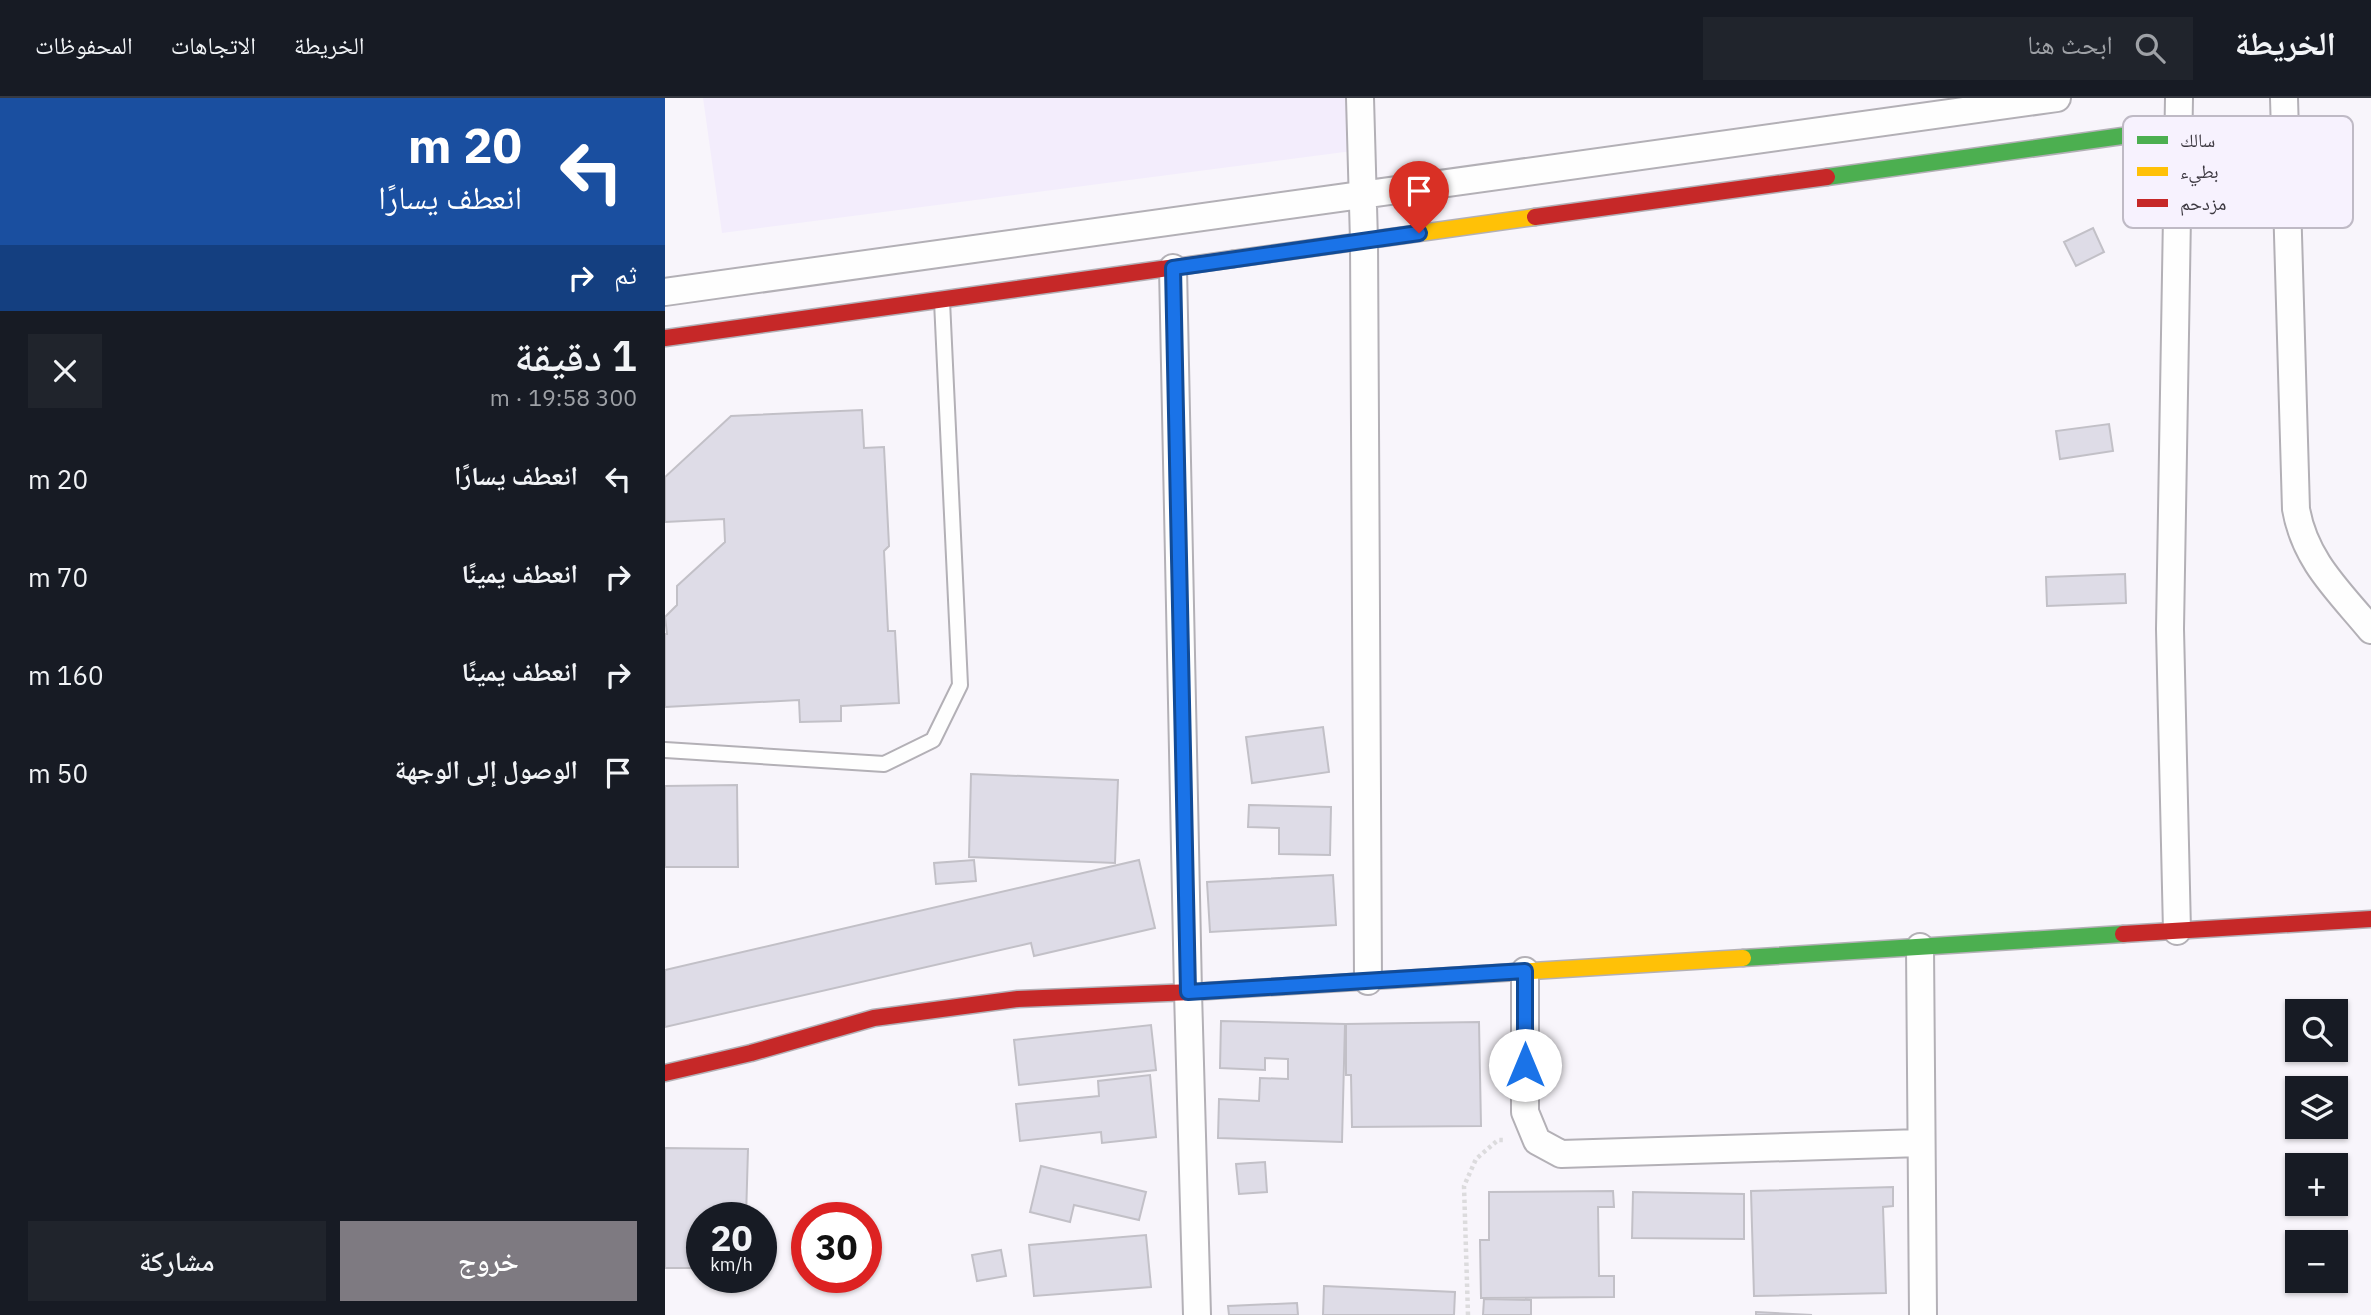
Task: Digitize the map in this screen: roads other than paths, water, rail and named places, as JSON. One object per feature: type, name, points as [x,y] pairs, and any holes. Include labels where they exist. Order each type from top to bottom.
[{"type":"street","points":[[1360,98],[1364,241],[1368,981]]},
{"type":"street","points":[[665,292],[2057,98]]},
{"type":"street","points":[[2179,98],[2180,116]]},
{"type":"street","points":[[2284,98],[2285,116]]},
{"type":"street","points":[[665,338],[2123,136]]},
{"type":"street","points":[[2177,931],[2170,629],[2178,228]]},
{"type":"street","points":[[2288,228],[2296,509],[2305,544],[2315,561],[2371,630]]},
{"type":"street","points":[[1173,268],[1188,992],[1198,1315]]},
{"type":"street","points":[[665,1073],[751,1053],[874,1018],[1018,999],[1188,992],[2371,919]]},
{"type":"street","points":[[1920,947],[1923,1315]]},
{"type":"street","points":[[1525,971],[1525,1112],[1537,1141],[1561,1154],[1921,1143]]},
{"type":"lane","points":[[665,750],[884,764],[933,740],[960,685],[942,299]]}]
